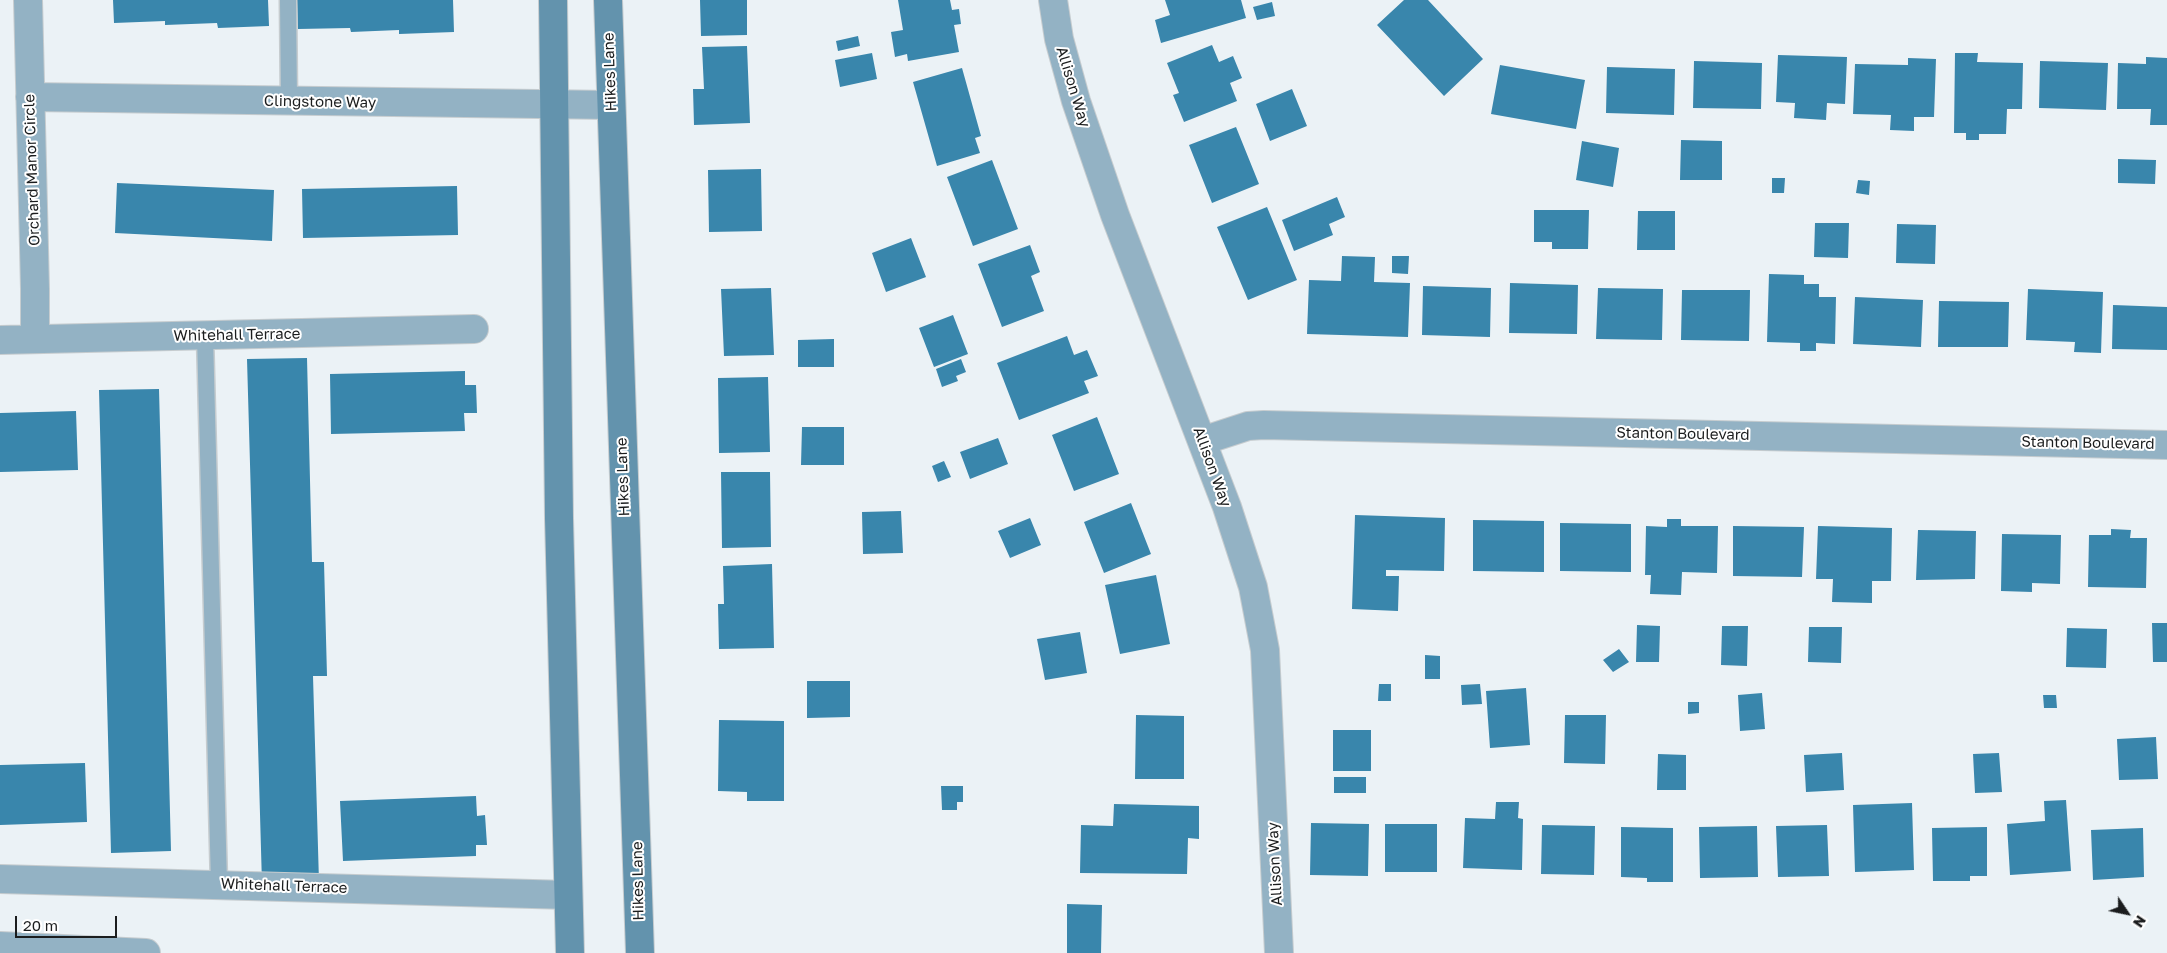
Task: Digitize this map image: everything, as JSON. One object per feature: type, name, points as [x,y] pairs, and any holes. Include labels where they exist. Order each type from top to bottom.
[{"type":"main road","points":[[553,0],[559,527],[570,953]]},
{"type":"main road","name":"Hikes Lane","points":[[608,0],[640,953]]},
{"type":"street","name":"Orchard Manor Circle","points":[[28,0],[36,289],[34,339]]},
{"type":"street","name":"Allison Way","points":[[1053,0],[1059,39],[1076,101],[1119,224],[1202,441],[1253,587],[1265,650],[1279,953]]},
{"type":"street","name":"Clingstone Way","points":[[30,97],[554,106],[611,105]]},
{"type":"street","name":"Whitehall Terrace","points":[[0,340],[474,329]]},
{"type":"street","name":"Stanton Boulevard","points":[[1202,441],[1248,426],[1264,425],[2167,445]]},
{"type":"street","name":"Whitehall Terrace","points":[[0,879],[568,895]]},
{"type":"street","points":[[0,946],[42,951],[146,953]]},
{"type":"lane","points":[[288,0],[288,102]]},
{"type":"lane","points":[[205,336],[219,884]]},
{"type":"building","points":[[113,0],[268,0],[269,26],[218,28],[217,23],[165,25],[165,21],[114,23]]},
{"type":"building","points":[[297,0],[453,0],[454,32],[399,34],[399,30],[351,32],[350,28],[298,29]]},
{"type":"building","points":[[700,0],[747,0],[747,35],[701,36]]},
{"type":"building","points":[[898,0],[950,0],[952,10],[959,9],[961,24],[954,25],[959,52],[908,61],[907,54],[895,57],[891,32],[903,30]]},
{"type":"building","points":[[1165,0],[1241,0],[1246,18],[1161,43],[1155,20],[1170,15]]},
{"type":"building","points":[[1404,0],[1428,0],[1483,59],[1444,96],[1377,25]]},
{"type":"building","points":[[1272,2],[1275,16],[1257,20],[1253,7]]},
{"type":"building","points":[[858,36],[860,46],[838,51],[836,41]]},
{"type":"building","points":[[1212,45],[1219,62],[1233,56],[1242,78],[1230,83],[1237,101],[1184,122],[1173,95],[1179,93],[1167,63]]},
{"type":"building","points":[[747,46],[750,123],[694,125],[693,89],[704,89],[702,47]]},
{"type":"building","points":[[872,53],[877,79],[840,87],[835,60]]},
{"type":"building","points":[[1955,53],[1978,53],[1977,62],[2023,63],[2022,109],[2007,109],[2006,134],[1979,134],[1979,140],[1966,140],[1966,133],[1954,133]]},
{"type":"building","points":[[1778,55],[1847,57],[1845,104],[1827,103],[1826,120],[1794,118],[1795,103],[1776,102]]},
{"type":"building","points":[[2146,57],[2167,58],[2167,125],[2150,125],[2151,109],[2117,109],[2118,63],[2146,64]]},
{"type":"building","points":[[1908,58],[1936,59],[1934,117],[1914,117],[1914,131],[1890,130],[1891,115],[1853,114],[1855,64],[1908,65]]},
{"type":"building","points":[[1694,61],[1762,63],[1761,109],[1693,108]]},
{"type":"building","points":[[2040,61],[2108,63],[2106,110],[2039,108]]},
{"type":"building","points":[[1500,65],[1585,80],[1576,129],[1491,114]]},
{"type":"building","points":[[1607,67],[1675,69],[1674,115],[1606,113]]},
{"type":"building","points":[[962,68],[981,136],[975,138],[980,153],[937,166],[913,82]]},
{"type":"building","points":[[1292,89],[1307,126],[1270,141],[1256,104]]},
{"type":"building","points":[[1236,127],[1259,184],[1212,203],[1189,145]]},
{"type":"building","points":[[1681,140],[1722,141],[1722,180],[1680,180]]},
{"type":"building","points":[[1582,141],[1619,148],[1613,187],[1576,180]]},
{"type":"building","points":[[2118,159],[2156,160],[2155,184],[2118,183]]},
{"type":"building","points":[[992,160],[1018,229],[973,246],[947,177]]},
{"type":"building","points":[[761,169],[762,231],[709,232],[708,170]]},
{"type":"building","points":[[1772,178],[1785,178],[1784,193],[1772,193]]},
{"type":"building","points":[[1858,180],[1870,181],[1869,195],[1856,193]]},
{"type":"building","points":[[117,183],[274,190],[272,241],[115,233]]},
{"type":"building","points":[[457,186],[458,235],[303,238],[302,189]]},
{"type":"building","points":[[1337,197],[1345,217],[1329,224],[1333,235],[1294,251],[1282,220]]},
{"type":"building","points":[[1267,207],[1297,280],[1248,300],[1217,227]]},
{"type":"building","points":[[1534,210],[1589,210],[1588,249],[1552,249],[1552,242],[1534,242]]},
{"type":"building","points":[[1638,211],[1675,211],[1675,250],[1637,250]]},
{"type":"building","points":[[1815,223],[1849,223],[1848,258],[1814,257]]},
{"type":"building","points":[[1897,224],[1936,225],[1935,264],[1896,263]]},
{"type":"building","points":[[911,238],[926,277],[886,292],[872,253]]},
{"type":"building","points":[[1030,245],[1040,272],[1031,276],[1044,311],[1002,327],[978,264]]},
{"type":"building","points":[[1342,256],[1375,257],[1374,282],[1410,283],[1408,337],[1307,334],[1309,280],[1341,281]]},
{"type":"building","points":[[1392,256],[1409,256],[1408,274],[1392,273]]},
{"type":"building","points":[[1769,274],[1804,275],[1804,284],[1819,284],[1819,297],[1836,297],[1835,344],[1816,343],[1816,351],[1800,351],[1800,343],[1767,342]]},
{"type":"building","points":[[1510,283],[1578,285],[1577,334],[1509,333]]},
{"type":"building","points":[[1423,286],[1491,288],[1490,337],[1422,335]]},
{"type":"building","points":[[771,288],[774,355],[724,356],[721,289]]},
{"type":"building","points":[[1598,288],[1663,289],[1662,340],[1596,339]]},
{"type":"building","points":[[2028,289],[2103,292],[2101,353],[2074,352],[2075,342],[2026,340]]},
{"type":"building","points":[[1682,290],[1750,290],[1749,341],[1681,340]]},
{"type":"building","points":[[1855,297],[1923,300],[1921,347],[1853,344]]},
{"type":"building","points":[[1939,301],[2009,302],[2008,347],[1938,347]]},
{"type":"building","points":[[2113,305],[2167,307],[2167,350],[2112,349]]},
{"type":"building","points":[[953,315],[968,354],[934,367],[919,328]]},
{"type":"building","points":[[1067,336],[1074,355],[1087,350],[1098,376],[1084,381],[1089,393],[1019,420],[997,363]]},
{"type":"building","points":[[834,339],[834,367],[798,367],[798,340]]},
{"type":"building","points":[[307,358],[312,562],[324,562],[327,676],[313,676],[319,882],[262,884],[247,359]]},
{"type":"building","points":[[961,359],[966,372],[956,376],[958,381],[942,387],[936,369]]},
{"type":"building","points":[[465,371],[465,385],[476,385],[477,413],[464,413],[465,431],[331,434],[330,374]]},
{"type":"building","points":[[768,377],[770,452],[719,453],[718,378]]},
{"type":"building","points":[[159,389],[171,851],[111,853],[99,390]]},
{"type":"building","points":[[76,411],[78,470],[0,472],[0,413]]},
{"type":"building","points":[[1097,417],[1119,474],[1074,491],[1052,435]]},
{"type":"building","points":[[802,427],[844,427],[844,465],[801,465]]},
{"type":"building","points":[[998,438],[1008,464],[970,479],[960,452]]},
{"type":"building","points":[[944,461],[951,477],[938,482],[932,466]]},
{"type":"building","points":[[721,472],[770,472],[771,547],[722,548]]},
{"type":"building","points":[[1131,503],[1151,554],[1104,573],[1084,522]]},
{"type":"building","points":[[901,511],[903,553],[863,554],[862,512]]},
{"type":"building","points":[[1355,515],[1445,518],[1444,571],[1386,570],[1386,576],[1399,576],[1398,611],[1352,609]]},
{"type":"building","points":[[1030,518],[1041,545],[1010,558],[998,531]]},
{"type":"building","points":[[1667,519],[1681,519],[1681,526],[1718,526],[1717,573],[1682,572],[1681,595],[1650,594],[1651,575],[1645,575],[1646,526],[1667,527]]},
{"type":"building","points":[[1473,520],[1544,521],[1544,572],[1473,571]]},
{"type":"building","points":[[1560,523],[1631,524],[1631,572],[1560,571]]},
{"type":"building","points":[[1733,526],[1804,527],[1802,577],[1733,576]]},
{"type":"building","points":[[1818,526],[1892,528],[1891,581],[1872,581],[1872,603],[1832,602],[1833,579],[1816,579]]},
{"type":"building","points":[[2111,529],[2131,530],[2130,538],[2147,538],[2146,588],[2088,587],[2089,535],[2111,535]]},
{"type":"building","points":[[1918,530],[1976,531],[1975,579],[1916,580]]},
{"type":"building","points":[[2002,534],[2061,535],[2060,584],[2032,583],[2032,592],[2001,591]]},
{"type":"building","points":[[772,564],[774,648],[719,649],[718,604],[724,604],[723,566]]},
{"type":"building","points":[[1156,575],[1170,644],[1120,654],[1105,585]]},
{"type":"building","points":[[2152,623],[2167,623],[2167,662],[2153,662]]},
{"type":"building","points":[[1637,625],[1660,626],[1659,662],[1636,662]]},
{"type":"building","points":[[1722,626],[1748,626],[1747,666],[1721,665]]},
{"type":"building","points":[[1809,627],[1842,627],[1841,663],[1808,662]]},
{"type":"building","points":[[2067,628],[2107,629],[2106,668],[2066,667]]},
{"type":"building","points":[[1080,632],[1087,673],[1045,680],[1037,639]]},
{"type":"building","points":[[1619,649],[1629,662],[1613,672],[1603,660]]},
{"type":"building","points":[[1425,655],[1440,656],[1440,679],[1425,679]]},
{"type":"building","points":[[807,681],[850,681],[850,717],[807,718]]},
{"type":"building","points":[[1379,684],[1391,684],[1391,701],[1378,701]]},
{"type":"building","points":[[1480,684],[1482,704],[1462,705],[1461,685]]},
{"type":"building","points":[[1526,688],[1530,745],[1490,748],[1486,691]]},
{"type":"building","points":[[1762,693],[1765,729],[1740,731],[1738,695]]},
{"type":"building","points":[[2043,695],[2056,695],[2057,708],[2044,708]]},
{"type":"building","points":[[1688,702],[1699,702],[1699,713],[1688,714]]},
{"type":"building","points":[[1136,715],[1184,716],[1184,779],[1135,779]]},
{"type":"building","points":[[1565,715],[1606,715],[1605,764],[1564,763]]},
{"type":"building","points":[[719,720],[784,721],[784,801],[747,801],[747,792],[718,791]]},
{"type":"building","points":[[1333,730],[1371,730],[1371,771],[1333,771]]},
{"type":"building","points":[[2156,737],[2158,779],[2119,780],[2117,739]]},
{"type":"building","points":[[1842,753],[1844,790],[1806,792],[1804,755]]},
{"type":"building","points":[[1999,753],[2002,792],[1975,793],[1973,754]]},
{"type":"building","points":[[1658,754],[1686,755],[1686,790],[1657,790]]},
{"type":"building","points":[[85,763],[87,822],[0,825],[0,765]]},
{"type":"building","points":[[1334,777],[1366,777],[1366,793],[1334,793]]},
{"type":"building","points":[[941,786],[963,786],[963,802],[957,802],[957,810],[942,810]]},
{"type":"building","points":[[476,796],[477,816],[485,815],[487,845],[476,845],[476,856],[343,861],[340,801]]},
{"type":"building","points":[[2066,800],[2071,871],[2010,875],[2007,824],[2045,821],[2044,801]]},
{"type":"building","points":[[1496,802],[1519,802],[1518,818],[1523,819],[1522,870],[1463,868],[1465,818],[1495,819]]},
{"type":"building","points":[[1912,803],[1914,870],[1855,872],[1853,805]]},
{"type":"building","points":[[1114,804],[1199,806],[1199,839],[1188,838],[1187,874],[1080,873],[1081,825],[1113,826]]},
{"type":"building","points":[[1311,823],[1369,824],[1368,876],[1310,875]]},
{"type":"building","points":[[1385,824],[1437,824],[1437,872],[1385,872]]},
{"type":"building","points":[[1542,825],[1595,826],[1594,875],[1541,874]]},
{"type":"building","points":[[1827,825],[1829,876],[1778,877],[1776,826]]},
{"type":"building","points":[[1757,826],[1758,877],[1700,878],[1699,827]]},
{"type":"building","points":[[1621,827],[1673,828],[1673,882],[1647,882],[1647,878],[1621,877]]},
{"type":"building","points":[[1987,827],[1987,876],[1970,876],[1970,881],[1933,881],[1932,828]]},
{"type":"building","points":[[2143,828],[2144,877],[2093,880],[2091,830]]},
{"type":"building","points":[[1067,904],[1102,905],[1101,953],[1067,953]]}]
